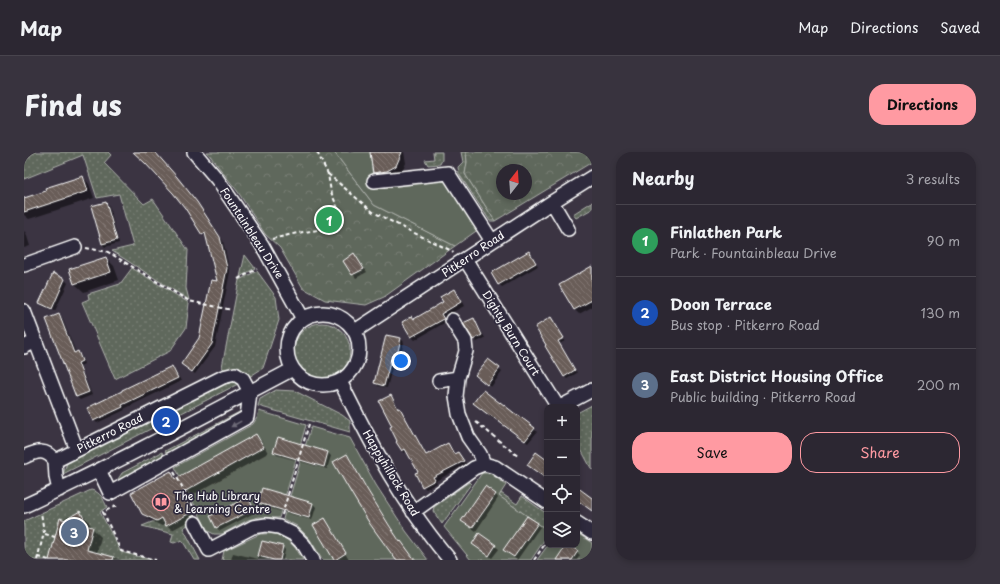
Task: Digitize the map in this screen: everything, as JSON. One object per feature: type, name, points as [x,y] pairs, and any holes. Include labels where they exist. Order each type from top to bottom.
[{"type":"street","name":"Fountainbleau Drive","points":[[194,152],[217,179],[262,245],[303,319]]},
{"type":"street","points":[[374,181],[448,172],[492,241]]},
{"type":"street","name":"Pitkerro Road","points":[[354,331],[592,177]]},
{"type":"street","points":[[552,202],[568,229]]},
{"type":"street","points":[[24,265],[76,247]]},
{"type":"street","name":"Dighty Burn Court","points":[[465,259],[557,404]]},
{"type":"street","points":[[24,310],[77,450]]},
{"type":"street","points":[[317,314],[332,314],[345,320],[354,331],[359,345],[358,359],[352,372],[340,381],[330,385],[309,383],[300,377],[293,369],[288,359],[287,347],[290,336],[295,327],[303,319],[317,314]]},
{"type":"street","points":[[452,320],[466,341],[466,351],[458,378],[456,396],[460,414],[468,437],[480,454],[484,464]]},
{"type":"street","points":[[24,347],[36,341]]},
{"type":"street","points":[[24,506],[99,470],[293,369]]},
{"type":"street","name":"Pitkerro Road","points":[[55,461],[224,377],[235,374],[243,379],[250,392]]},
{"type":"street","points":[[439,381],[458,378]]},
{"type":"street","name":"Happyhillock Road","points":[[340,381],[388,474],[413,512],[450,560]]},
{"type":"street","name":"Dighty Burn Court","points":[[565,404],[592,390]]},
{"type":"street","points":[[99,470],[110,493],[247,417],[250,392]]},
{"type":"street","points":[[24,457],[35,451],[51,455],[55,461],[58,490]]},
{"type":"street","points":[[413,512],[474,468],[484,464],[495,467],[544,500]]},
{"type":"street","points":[[195,524],[209,550],[253,528],[266,525],[278,527],[293,534],[304,545],[313,560]]},
{"type":"street","points":[[580,525],[592,533]]},
{"type":"path","points":[[262,245],[272,239],[297,233],[332,228],[339,221],[339,211],[331,192],[328,174],[317,152]]},
{"type":"path","points":[[328,174],[373,212],[465,259]]},
{"type":"path","points":[[76,247],[108,252],[189,301],[232,310]]},
{"type":"path","points":[[238,280],[257,269]]},
{"type":"path","points":[[460,414],[469,416],[519,457]]},
{"type":"path","points":[[281,520],[309,424]]},
{"type":"path","points":[[168,461],[200,520],[195,524]]},
{"type":"path","points":[[116,506],[103,512],[122,551],[156,560]]},
{"type":"path","points":[[37,560],[44,533],[41,511]]},
{"type":"path","points":[[44,533],[55,537]]},
{"type":"path","points":[[534,560],[544,545]]},
{"type":"path","points":[[38,557],[49,560]]},
{"type":"green space","points":[[34,152],[108,152],[111,155],[104,163],[144,204],[153,199],[188,250],[186,288],[189,300],[112,251],[133,246],[119,194],[97,198],[83,155],[24,179],[24,163]]},
{"type":"green space","points":[[207,152],[334,152],[374,205],[455,246],[384,297],[366,305],[325,300],[303,288],[280,248],[265,234],[238,192]]},
{"type":"green space","points":[[334,152],[370,152],[374,185],[443,177],[479,229],[455,246],[374,205]]},
{"type":"green space","points":[[433,152],[442,152],[442,160],[440,164],[428,165],[425,160],[434,159]]},
{"type":"green space","points":[[461,152],[466,152],[467,162],[465,174],[495,221],[490,221],[459,174],[458,167],[463,162]]},
{"type":"green space","points":[[466,152],[592,152],[592,162],[532,198],[532,164],[496,164],[496,200],[530,200],[495,221],[465,174],[467,162]]},
{"type":"green space","points":[[592,202],[592,209],[576,218],[573,214]]},
{"type":"green space","points":[[245,255],[255,268],[240,277]]},
{"type":"green space","points":[[132,268],[189,303],[186,328],[170,351],[115,379],[82,302],[89,299],[88,294],[120,284]]},
{"type":"green space","points":[[257,271],[276,297],[279,320],[263,368],[249,377],[238,366],[225,371],[222,367],[239,280]]},
{"type":"green space","points":[[322,323],[333,325],[342,331],[348,340],[350,351],[348,362],[342,371],[333,377],[322,379],[311,377],[302,371],[296,362],[294,351],[296,340],[302,331],[311,325]]},
{"type":"green space","points":[[228,380],[238,384],[63,474],[68,460]]},
{"type":"green space","points":[[276,390],[295,391],[342,415],[350,421],[350,432],[258,406],[260,399]]},
{"type":"green space","points":[[592,405],[592,470],[580,448],[580,411]]},
{"type":"green space","points":[[243,410],[235,419],[168,456],[165,451]]},
{"type":"green space","points":[[259,411],[306,425],[279,518],[259,517],[248,520],[222,534],[214,534],[208,531],[175,467],[253,424]]},
{"type":"green space","points":[[311,427],[350,438],[376,485],[406,531],[428,560],[323,560],[309,538],[297,526],[283,519]]},
{"type":"green space","points":[[162,452],[165,458],[120,483],[118,479],[122,473]]},
{"type":"green space","points":[[482,473],[490,473],[506,485],[499,496],[544,528],[544,540],[531,560],[471,560],[444,527]]},
{"type":"green space","points":[[469,482],[471,484],[442,524],[433,511],[434,507]]},
{"type":"green space","points":[[91,490],[101,496],[107,507],[100,512],[121,552],[152,560],[24,560],[24,521]]},
{"type":"green space","points":[[501,493],[517,504],[522,496],[544,512],[544,528],[499,496]]},
{"type":"green space","points":[[192,512],[196,520],[183,528],[200,560],[194,560],[182,540],[174,543],[171,542],[173,534],[142,526],[162,518],[166,526]]},
{"type":"green space","points":[[260,534],[274,534],[285,538],[295,548],[303,560],[222,560],[224,551]]},
{"type":"green space","points":[[580,535],[592,543],[592,560],[537,560],[546,548],[580,548]]},
{"type":"building","points":[[133,152],[155,152],[197,202],[220,237],[227,268],[212,344],[192,372],[181,364],[199,338],[211,280],[217,281],[205,233],[202,235],[185,208],[173,193]]},
{"type":"building","points":[[370,152],[402,152],[396,166],[387,171],[373,173]]},
{"type":"building","points":[[83,176],[88,191],[24,212],[24,198],[46,191],[45,188]]},
{"type":"building","points":[[106,202],[117,240],[102,244],[91,206]]},
{"type":"building","points":[[529,251],[536,263],[498,285],[491,273]]},
{"type":"building","points":[[354,253],[364,269],[352,275],[343,261]]},
{"type":"building","points":[[106,257],[111,272],[74,284],[69,269]]},
{"type":"building","points":[[592,266],[592,300],[574,310],[559,285]]},
{"type":"building","points":[[53,273],[65,279],[52,309],[39,303]]},
{"type":"building","points":[[454,289],[461,302],[441,314],[444,319],[411,337],[402,322],[412,316],[414,319],[443,302],[440,297]]},
{"type":"building","points":[[59,314],[74,353],[78,351],[82,361],[78,363],[89,392],[76,397],[46,319]]},
{"type":"building","points":[[551,317],[564,338],[558,341],[575,370],[564,377],[535,327]]},
{"type":"building","points":[[474,318],[482,335],[473,340],[463,323]]},
{"type":"building","points":[[386,335],[401,338],[396,360],[391,359],[384,386],[374,383]]},
{"type":"building","points":[[488,359],[500,368],[487,385],[475,375]]},
{"type":"building","points":[[172,366],[178,378],[93,421],[87,408]]},
{"type":"building","points":[[483,390],[535,428],[525,441],[473,403]]},
{"type":"building","points":[[391,395],[398,409],[400,408],[426,455],[448,443],[454,454],[458,452],[464,461],[433,477],[435,480],[422,487],[415,473],[418,472],[405,449],[402,451],[396,442],[397,441],[390,427],[392,426],[379,401]]},
{"type":"building","points":[[256,434],[264,447],[182,493],[192,512],[166,526],[162,518],[157,521],[142,514],[131,493],[171,471],[175,479]]},
{"type":"building","points":[[278,437],[328,452],[324,467],[273,452]]},
{"type":"building","points":[[536,452],[544,458],[544,477],[527,465]]},
{"type":"building","points":[[347,454],[389,525],[400,542],[401,541],[415,560],[396,560],[370,524],[333,462]]},
{"type":"building","points":[[485,486],[496,494],[472,528],[461,521]]},
{"type":"building","points":[[262,488],[313,503],[309,518],[258,503]]},
{"type":"building","points":[[580,489],[592,498],[592,511],[580,502]]},
{"type":"building","points":[[248,497],[254,509],[216,528],[210,516]]},
{"type":"building","points":[[80,511],[88,526],[93,527],[87,550],[114,557],[113,560],[49,560],[60,518],[65,520]]},
{"type":"building","points":[[527,516],[538,523],[514,557],[503,550]]},
{"type":"building","points":[[325,518],[346,553],[335,560],[313,525]]},
{"type":"building","points":[[479,533],[496,545],[489,556],[472,544]]},
{"type":"building","points":[[262,541],[283,546],[280,560],[258,556]]},
{"type":"building","points":[[564,548],[574,548],[578,551],[572,560],[556,560]]},
{"type":"place","name":"Finlathen Park","points":[[329,220]]},
{"type":"place","name":"Doon Terrace","points":[[166,421]]},
{"type":"place","name":"The Hub Library & Learning Centre","points":[[161,502]]},
{"type":"place","name":"East District Housing Office","points":[[74,532]]}]
